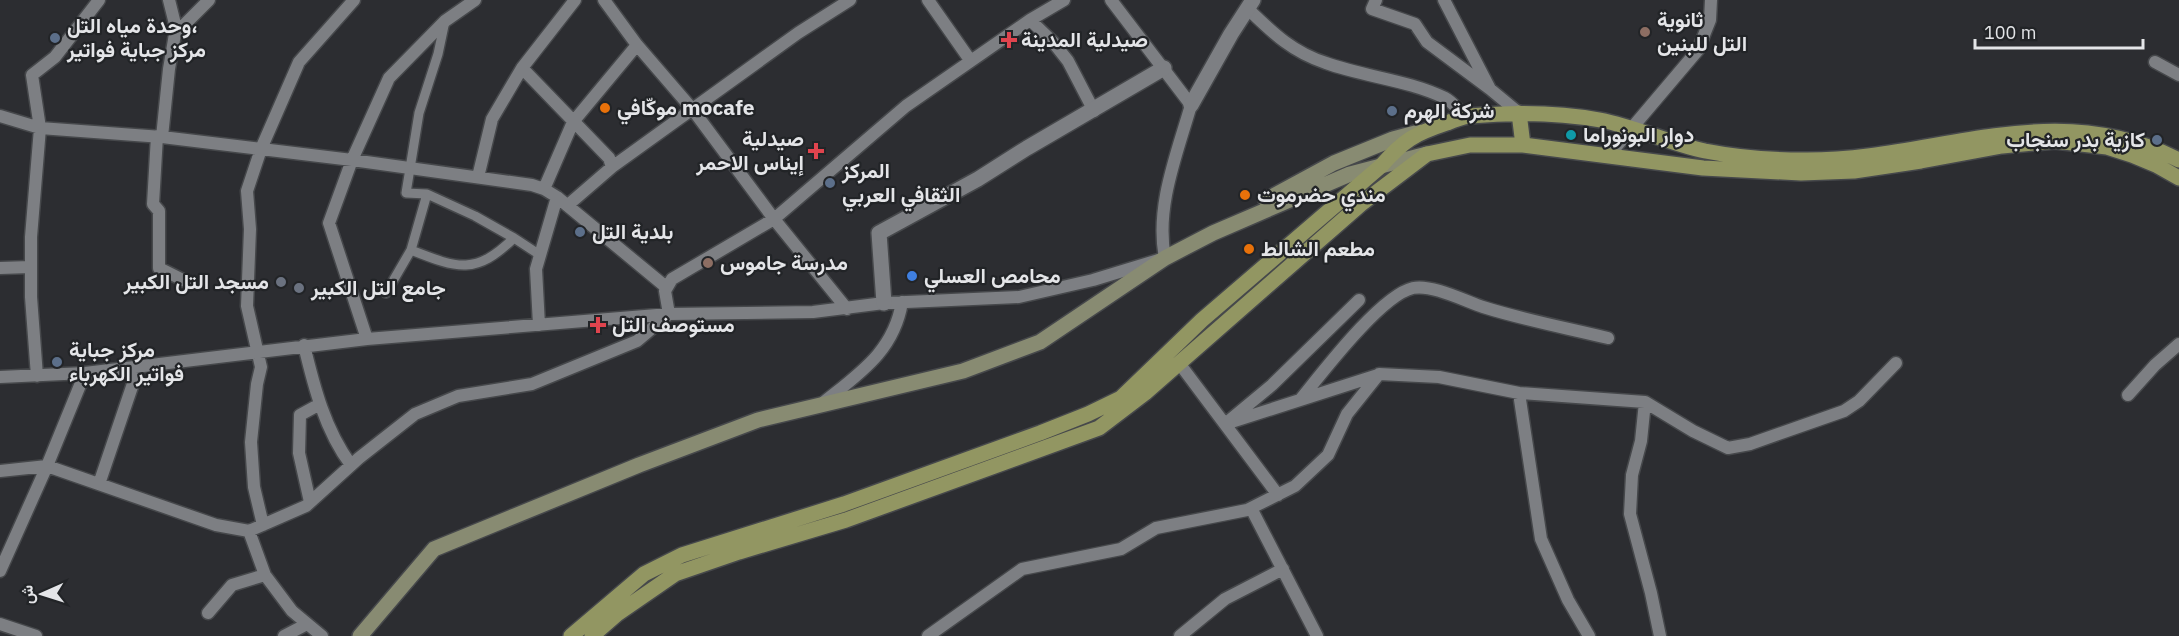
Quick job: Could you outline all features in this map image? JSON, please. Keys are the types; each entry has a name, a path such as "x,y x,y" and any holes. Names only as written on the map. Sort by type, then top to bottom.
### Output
{"main road":[{"path":"1519,113 1523,145"},
{"path":"1213,233 1237,217 1334,163 1393,140 1466,117 1519,113 1562,114 1603,121 1706,151 1803,160 1855,158 2002,133 2036,130 2102,135 2134,142 2179,160"},
{"path":"571,636 644,574 682,555 855,500 1040,433 1121,398 1202,320 1419,132"},
{"path":"360,636 434,549 639,465 758,420 824,402 963,371 1040,342 1165,258 1213,233 1350,174 1427,154 1470,145 1523,145 1703,168 1801,173 1854,171 2011,144 2055,141 2081,143 2124,152 2156,165 2179,178"},
{"path":"592,636 617,614 675,574 846,520 1099,428 1145,393 1361,204 1427,154"}],"street":[{"path":"37,376 30,267 32,204 40,128 32,75 55,57 99,0"},
{"path":"169,0 176,27 160,136 153,204 159,211 159,268 185,281"},
{"path":"175,34 209,0"},
{"path":"263,525 254,487 251,442 261,367 248,306 250,229 247,191 261,149 299,62 354,0"},
{"path":"367,339 329,223 352,160 389,78 445,21 475,0"},
{"path":"478,177 492,119 522,68 575,0"},
{"path":"603,0 637,45 693,110 774,219 847,309"},
{"path":"568,205 612,167 798,33 849,0"},
{"path":"928,0 970,60"},
{"path":"669,314 666,287 672,279 774,219 906,106 970,60 1064,0"},
{"path":"1111,0 1191,105"},
{"path":"1376,0 1372,9 1415,24 1427,42 1519,113"},
{"path":"1444,0 1490,89"},
{"path":"1609,155 1698,50 1710,20 1711,0"},
{"path":"0,377 85,373 304,345 669,314 795,313 847,309 884,303 1019,297 1093,280 1165,258 1163,207 1191,105 1250,4 1280,40 1298,52 1326,63 1405,84 1447,99 1466,117"},
{"path":"1030,20 1068,60 1094,111"},
{"path":"445,21 438,54 418,113 406,193 427,194 475,216 540,255"},
{"path":"544,189 573,122 637,45"},
{"path":"2155,62 2178,77"},
{"path":"522,68 609,158 612,167"},
{"path":"884,303 879,233 969,184 1164,68"},
{"path":"2,120 40,128 160,136 519,182 544,189 557,197 666,287"},
{"path":"386,293 411,250 427,194"},
{"path":"539,325 536,269 557,197"},
{"path":"411,250 448,265 467,266 497,255 514,238"},
{"path":"0,268 30,267"},
{"path":"1300,400 1356,332 1395,296 1414,288 1448,293 1483,307 1608,338"},
{"path":"1225,424 1272,385 1359,300"},
{"path":"824,402 870,366 899,318 902,302"},
{"path":"0,471 47,465 216,525 249,531 306,506 351,465 414,414 458,396 532,384 637,341 669,314"},
{"path":"2128,395 2179,344"},
{"path":"304,345 320,404 338,447 351,465"},
{"path":"1179,363 1278,495"},
{"path":"1225,424 1379,374 1439,377 1519,393 1645,402 1728,448 1750,444 1844,411 1859,401 1896,363"},
{"path":"99,484 139,366"},
{"path":"0,571 85,373"},
{"path":"928,636 1022,569 1121,549 1156,528 1251,508 1295,486 1328,455 1347,414 1379,374"},
{"path":"1519,393 1541,539 1568,600 1589,636"},
{"path":"1645,402 1641,441 1632,475 1630,514 1652,593 1660,636"},
{"path":"310,502 299,453 300,415 320,404"},
{"path":"1251,508 1317,636"},
{"path":"249,531 265,575 292,610 322,636"},
{"path":"1180,636 1225,599 1283,569"},
{"path":"208,613 232,585 265,575"},
{"path":"0,624 36,636"},
{"path":"284,636 307,624"}],"place":[{"name":"ثانوية التل للبنين","path":"1645,32"},
{"name":"وحدة مياه التل، مركز جباية فواتير","path":"55,38"},
{"name":"صيدلية المدينة","path":"1009,40"},
{"name":"موكّافي mocafe","path":"605,108"},
{"name":"شركة الهرم","path":"1392,111"},
{"name":"دوار البونوراما","path":"1571,135"},
{"name":"كازية بدر سنجاب","path":"2157,140"},
{"name":"صيدلية إيناس الاحمر","path":"816,151"},
{"name":"المركز الثقافي العربي","path":"830,183"},
{"name":"مندي حضرموت","path":"1245,195"},
{"name":"بلدية التل","path":"580,232"},
{"name":"مطعم الشالط","path":"1249,249"},
{"name":"مدرسة جاموس","path":"708,263"},
{"name":"محامص العسلي","path":"912,276"},
{"name":"مسجد التل الكبير","path":"281,282"},
{"name":"جامع التل الكبير","path":"299,288"},
{"name":"مستوصف التل","path":"598,325"},
{"name":"مركز جباية فواتير الكهرباء","path":"57,362"}]}
